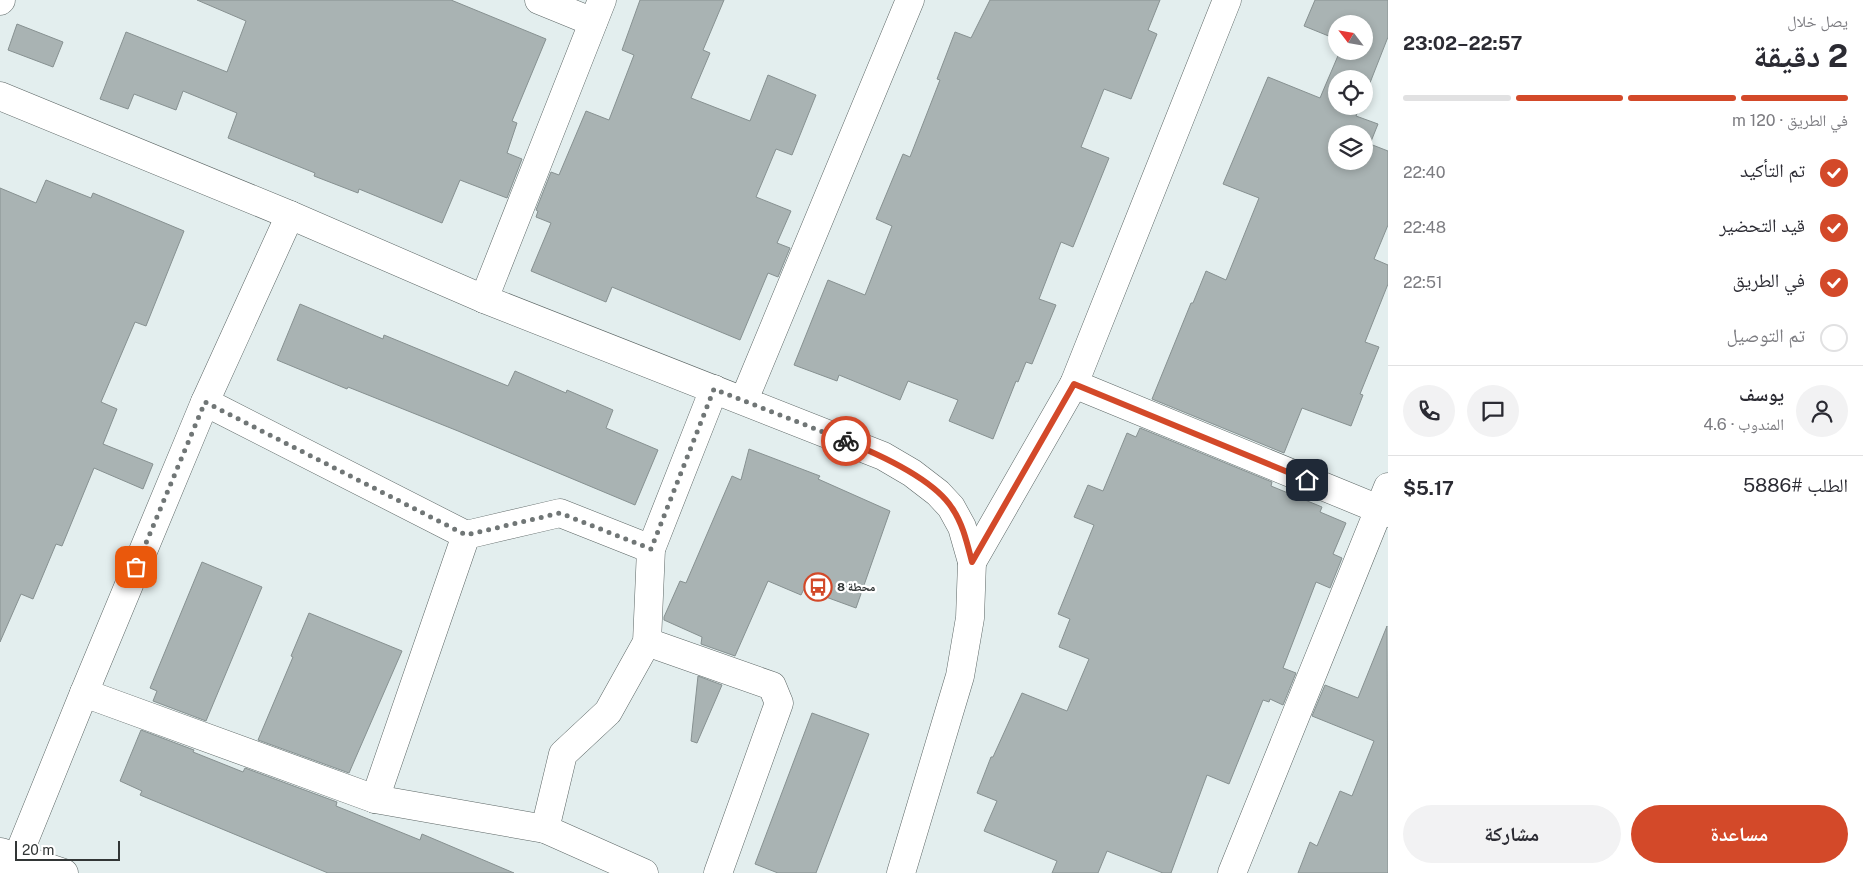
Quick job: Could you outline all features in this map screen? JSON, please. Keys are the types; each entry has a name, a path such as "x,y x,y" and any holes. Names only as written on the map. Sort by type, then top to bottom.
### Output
{"street":[{"path":"484,299 597,11 539,0"},
{"path":"744,400 910,0"},
{"path":"972,562 1074,384 1227,0"},
{"path":"0,96 290,215 484,299 883,456 912,473 938,493 952,507 962,527 972,562 970,618 960,676 901,873"},
{"path":"64,873 9,860 84,693 205,402 290,215"},
{"path":"1074,384 1385,503 1232,873"},
{"path":"545,829 563,754 608,712 647,642 651,549 714,389"},
{"path":"205,402 466,535 560,513 651,549"},
{"path":"375,799 466,535"},
{"path":"647,642 772,686 779,703 718,873"},
{"path":"84,693 375,799 545,829 644,873"}],"building":[{"path":"197,0 451,0 546,39 512,121 517,123 507,153 522,159 507,198 460,180 442,223 359,189 358,193 314,176 315,173 228,138 237,113 183,91 176,110 134,94 128,109 100,99 126,32 227,72 246,21"},
{"path":"640,0 724,0 703,50 710,53 691,98 750,121 768,75 816,95 792,155 776,149 756,197 791,211 777,243 790,248 778,277 768,273 740,340 612,287 606,302 531,271 551,223 536,217 538,211 536,210 551,172 559,175 586,111 609,120 634,55 622,50"},
{"path":"990,0 1160,0 1148,30 1157,34 1131,99 1104,89 1081,147 1109,158 1073,247 1061,242 1039,299 1056,305 1032,364 1026,362 1018,382 1016,381 993,439 949,421 958,400 908,381 900,400 839,375 837,381 794,365 828,280 865,295 892,226 876,219 903,154 910,157 940,80 937,79 955,32 971,38"},
{"path":"1315,0 1388,0 1388,37 1373,75 1373,70 1332,70 1336,60 1373,60 1373,15 1328,15 1328,36 1304,26"},
{"path":"17,24 63,42 53,67 8,50"},
{"path":"1268,77 1320,98 1328,79 1328,115 1356,115 1378,124 1373,136 1373,125 1328,125 1328,170 1373,170 1373,145 1388,151 1388,225 1374,259 1388,265 1388,284 1365,342 1379,347 1360,394 1363,395 1351,426 1302,408 1284,453 1152,399 1206,271 1226,280 1259,198 1223,184"},
{"path":"46,180 91,198 93,193 184,231 146,326 135,322 101,402 117,409 103,444 153,464 143,489 94,468 62,546 56,544 33,599 21,594 0,642 0,188 36,203"},
{"path":"300,304 383,339 384,335 508,386 515,371 566,393 567,390 613,410 606,428 658,450 635,505 458,431 277,360"},
{"path":"1140,428 1272,482 1271,486 1322,507 1320,512 1346,523 1333,554 1342,558 1330,588 1316,582 1283,668 1296,673 1283,705 1270,699 1269,702 1263,700 1229,784 1207,775 1171,873 1163,873 1107,851 1098,873 1052,873 1057,861 984,831 997,801 977,793 991,757 993,757 1022,693 1067,711 1089,659 1059,647 1070,619 1058,614 1094,525 1074,517 1088,485 1103,491 1127,433 1136,437"},
{"path":"749,449 820,476 818,479 890,511 856,608 804,589 801,595 768,581 735,656 701,644 702,637 664,620 664,617 680,581 686,583 732,476 741,480"},
{"path":"202,562 262,587 206,721 153,701 157,691 150,688"},
{"path":"309,613 402,651 349,773 258,740 293,657 291,656"},
{"path":"1387,626 1388,873 1298,873 1310,842 1317,846 1340,791 1352,796 1374,741 1312,716 1325,685 1358,698"},
{"path":"698,676 722,685 697,743 691,741"},
{"path":"812,713 869,734 816,873 778,873 755,864"},
{"path":"141,730 194,750 193,752 243,772 245,768 337,802 336,806 420,840 422,834 514,873 328,873 140,795 142,791 120,781"}],"way so far":[{"path":"136,567 205,402 466,535 560,513 651,549 714,389 846,441"}],"place":[{"name":"محطة 8","path":"818,587"}],"route":[{"path":"846,441 883,456 912,473 938,493 952,507 962,527 972,562 1074,384 1307,480"}]}
